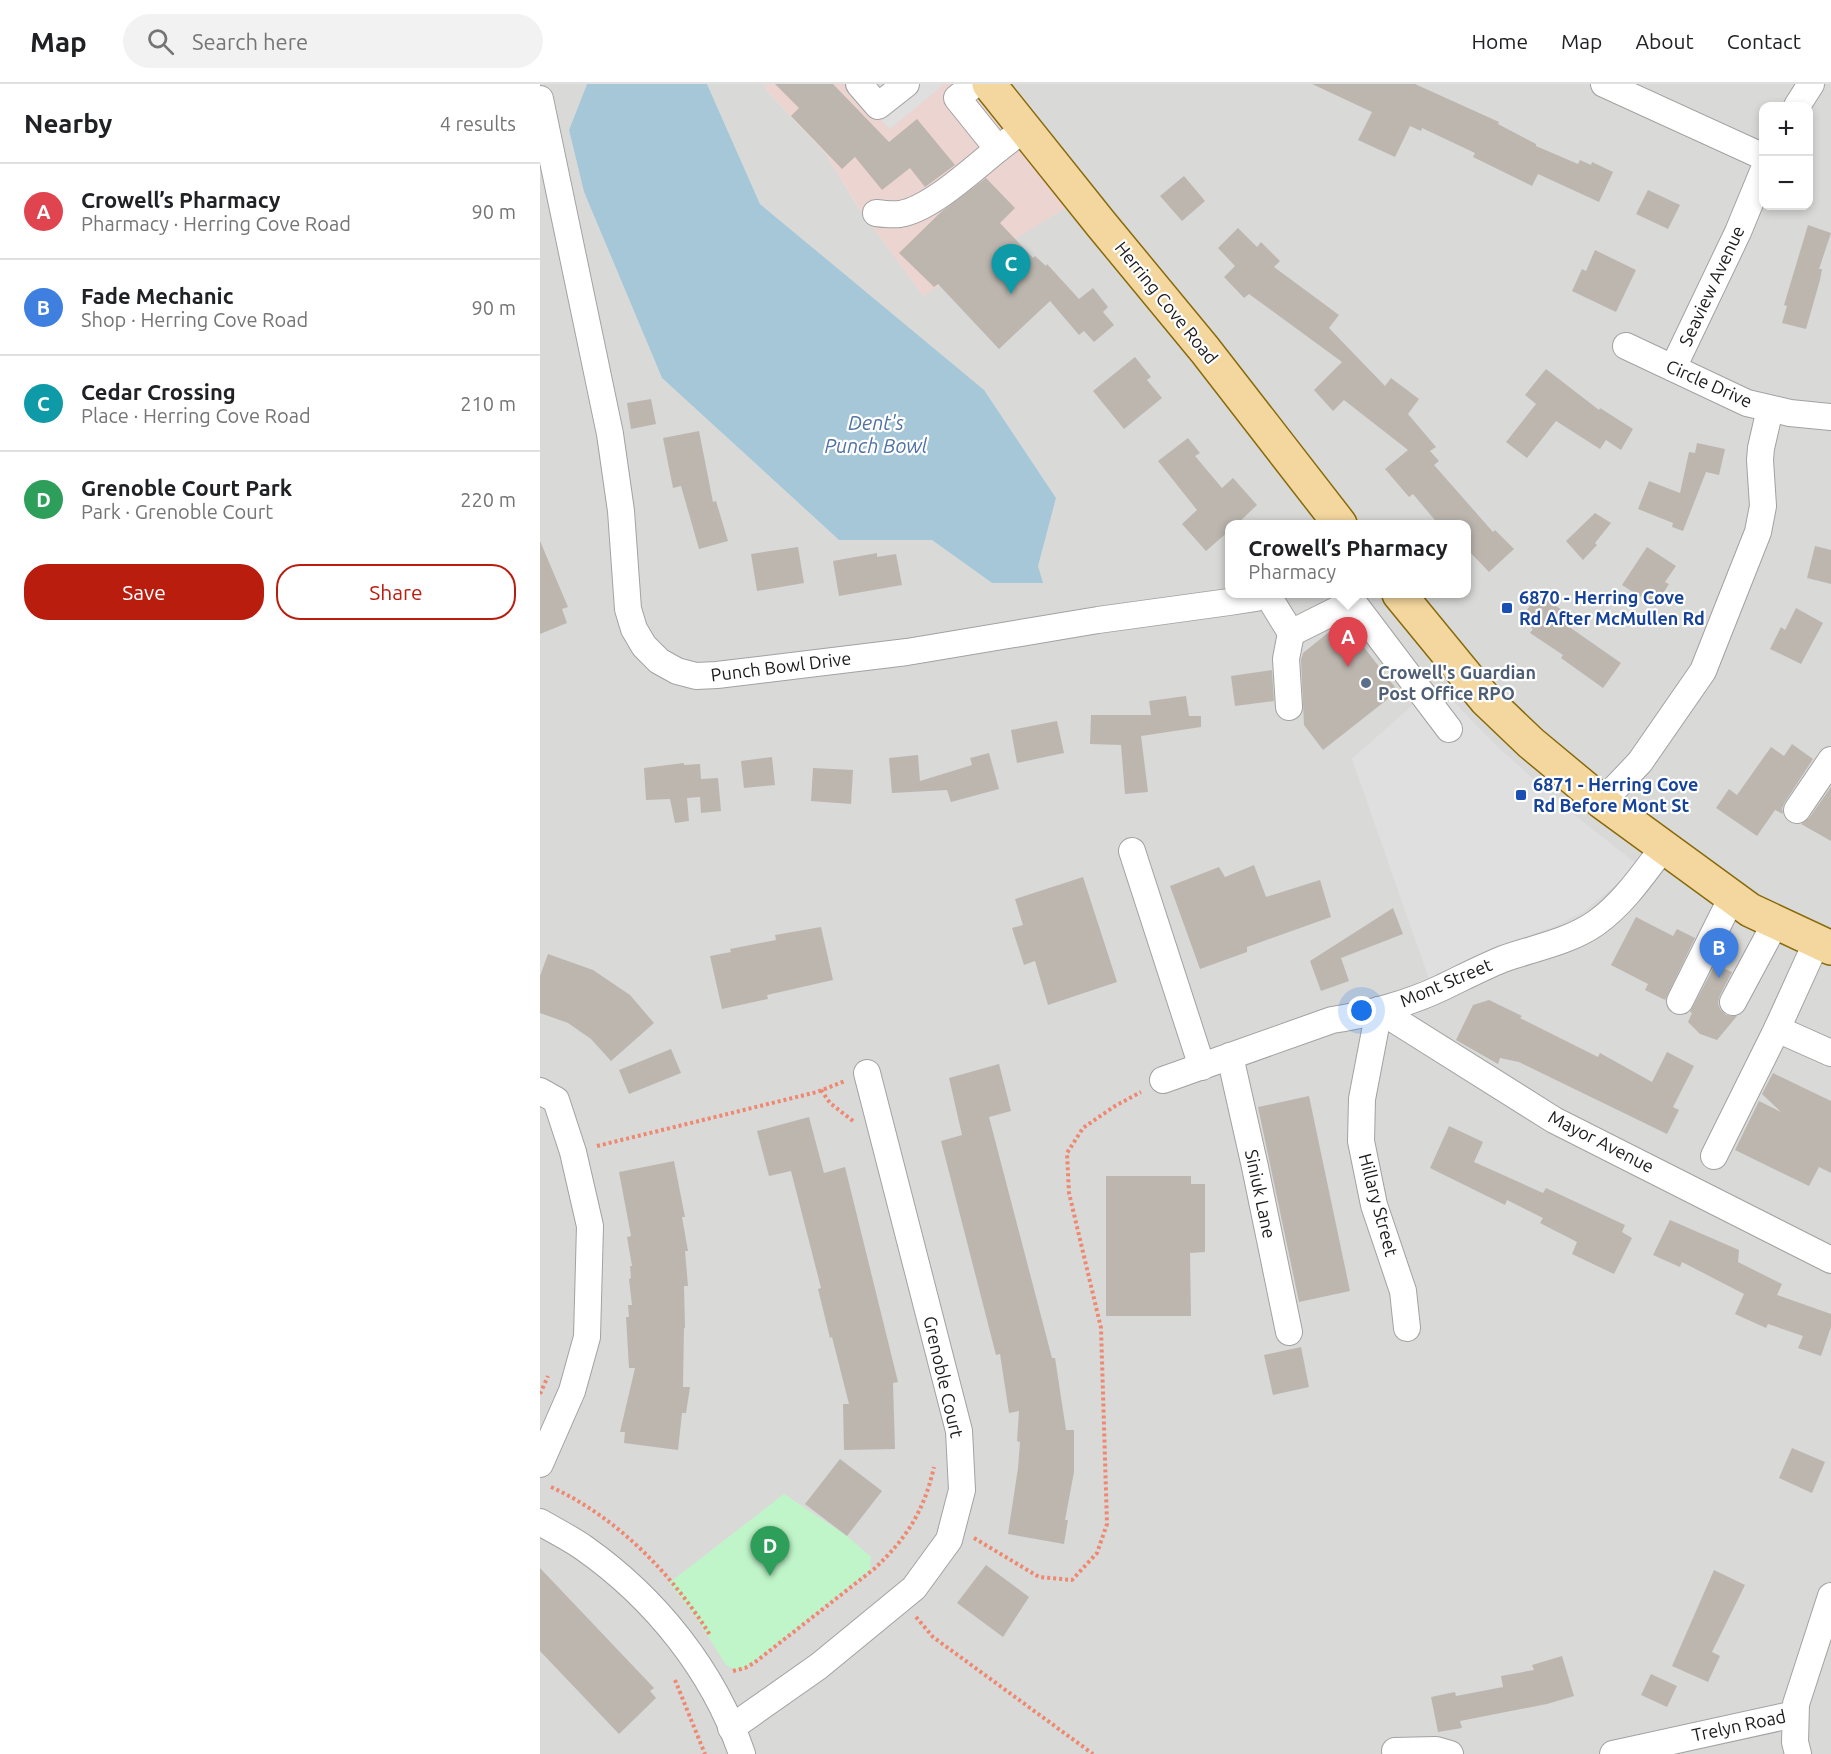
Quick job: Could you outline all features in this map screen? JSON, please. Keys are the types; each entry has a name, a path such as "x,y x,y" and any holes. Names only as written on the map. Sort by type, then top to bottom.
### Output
{"main road":[{"name":"Herring Cove Road","path":"997,94 1205,350 1336,520"},
{"path":"1402,598 1486,700 1531,743 1602,802 1750,910 1824,945"}],"street":[{"path":"860,84 878,106 906,84"},
{"path":"975,84 957,98 998,149"},
{"path":"1604,84 1762,156"},
{"path":"1800,102 1811,84"},
{"path":"979,125 997,94"},
{"name":"Punch Bowl Drive","path":"540,99 610,434 621,511 628,609 634,629 644,646 659,661 677,671 696,676 717,675 907,652 1098,620 1256,598"},
{"path":"876,213 901,214 925,204 948,189 1024,128"},
{"name":"Seaview Avenue","path":"1674,368 1738,232 1759,181"},
{"name":"Circle Drive","path":"1626,346 1727,394 1770,409 1831,417"},
{"path":"1602,802 1640,762 1703,671 1758,532 1763,506 1760,460 1770,409"},
{"path":"1269,598 1291,633 1286,659 1289,707"},
{"path":"1291,633 1353,602 1449,729"},
{"path":"1797,810 1831,760"},
{"name":"Mont Street","path":"1163,1080 1332,1020 1361,1016 1439,989 1472,972 1581,932 1616,906 1663,848"},
{"path":"1132,851 1202,1067"},
{"path":"1680,1001 1732,897"},
{"path":"1734,1002 1776,922"},
{"path":"1714,1156 1777,1029 1824,945"},
{"name":"Mayor Avenue","path":"1379,1010 1554,1120 1831,1260"},
{"name":"Hillary Street","path":"1379,1010 1362,1100 1362,1141 1374,1205 1403,1291 1407,1328"},
{"path":"1777,1029 1831,1053"},
{"name":"Siniuk Lane","path":"1230,1056 1288,1332"},
{"name":"Grenoble Court","path":"731,1728 819,1666 914,1588 949,1540 962,1490 959,1431 867,1073"},
{"path":"540,1091 556,1100 573,1152 590,1226 587,1337 572,1391 540,1464"},
{"path":"540,1522 583,1547 614,1571 658,1613 689,1652 716,1695 742,1754"},
{"path":"1798,1754 1795,1742 1799,1694 1831,1596"},
{"name":"Trelyn Road","path":"1613,1754 1796,1714"},
{"path":"1395,1751 1436,1750 1450,1754"}],"path":[{"path":"573,1152 821,1090 867,1073"},
{"path":"967,1543 971,1537 1039,1577 1072,1580 1097,1553 1107,1524 1101,1328 1069,1193 1067,1153 1083,1128 1114,1106 1163,1080"},
{"path":"821,1090 830,1103 855,1122 858,1127"},
{"path":"540,1394 550,1371"},
{"path":"733,1671 754,1663 874,1569 892,1552 922,1509 936,1458"},
{"path":"914,1615 933,1637 1093,1754"},
{"path":"672,1673 705,1754"}],"shaded area":[{"path":"540,84 587,84 569,130 584,192 662,378 839,540 932,540 992,583 1042,583 1037,567 1056,498 984,391 760,204 707,84 764,84 769,93 825,153 858,207 924,296 993,84 1831,84 1831,1754 540,1754"},
{"path":"764,84 993,84 1085,196 923,296 858,207 825,153 769,93"},
{"path":"845,84 941,84 942,86 890,129"},
{"path":"1436,684 1502,751 1572,813 1639,866 1583,912 1429,979 1352,759"}],"green space":[{"path":"784,1494 847,1536 871,1557 870,1570 747,1667 734,1669 726,1665 696,1617 669,1583"}],"water":[{"name":"Dent's Punch Bowl","path":"587,84 707,84 760,204 984,390 1056,498 1038,566 1043,583 992,583 932,540 839,540 662,378 584,192 569,130"}],"building":[{"path":"775,84 833,84 889,142 917,119 955,165 925,187 910,168 882,190 855,157 842,169 791,116 799,108"},
{"path":"1312,84 1415,84 1499,122 1498,124 1536,146 1578,164 1580,160 1591,165 1592,162 1613,172 1599,202 1538,174 1532,186 1473,157 1475,153 1422,128 1421,131 1410,126 1395,157 1358,140 1372,112"},
{"path":"1184,176 1205,201 1182,221 1160,196"},
{"path":"986,178 1015,208 1000,223 1033,258 1035,256 1046,266 1047,264 1079,299 1093,288 1108,307 1103,312 1114,325 1094,342 1084,331 1079,335 1050,301 999,349 938,284 934,287 899,253 941,212"},
{"path":"1648,190 1680,205 1668,229 1636,214"},
{"path":"1808,225 1831,233 1819,269 1822,269 1820,280 1806,329 1782,323 1787,306 1784,305"},
{"path":"1238,228 1257,247 1261,242 1280,261 1274,267 1339,315 1329,328 1385,386 1391,378 1419,399 1408,414 1436,447 1430,451 1439,461 1434,465 1493,532 1495,530 1514,549 1489,572 1471,553 1471,520 1435,520 1413,494 1409,497 1385,469 1408,450 1344,400 1333,411 1314,390 1342,362 1249,294 1244,298 1224,277 1235,266 1218,248"},
{"path":"1595,250 1636,270 1616,312 1572,291 1582,269 1586,271"},
{"path":"1135,357 1151,377 1147,380 1162,398 1124,429 1093,391"},
{"path":"1546,369 1599,410 1600,408 1633,429 1621,450 1606,440 1600,449 1556,421 1527,458 1506,442 1536,404 1525,395"},
{"path":"651,399 656,424 631,429 627,403"},
{"path":"699,431 713,502 716,501 728,541 699,549 681,486 673,488 663,438"},
{"path":"1188,438 1200,453 1195,456 1222,488 1233,478 1257,505 1241,520 1225,520 1225,534 1206,551 1182,524 1197,510 1158,461"},
{"path":"1697,443 1725,449 1719,475 1706,472 1683,531 1672,527 1673,523 1638,509 1649,481 1680,493 1689,452 1695,453"},
{"path":"1595,513 1611,523 1595,543 1597,545 1583,560 1566,541"},
{"path":"540,541 568,607 562,609 567,623 540,634"},
{"path":"1815,546 1831,550 1831,584 1807,578"},
{"path":"798,547 804,583 757,591 751,554"},
{"path":"1647,547 1676,566 1665,582 1669,584 1655,606 1622,585"},
{"path":"877,553 877,557 896,554 902,585 839,596 833,561"},
{"path":"1538,594 1571,616 1565,624 1621,663 1603,688 1561,658 1563,655 1530,633 1533,629 1520,620"},
{"path":"1796,608 1823,623 1801,664 1770,649 1781,627 1785,630"},
{"path":"1345,623 1398,691 1323,750 1304,725 1301,660 1303,653 1334,628"},
{"path":"1272,670 1274,701 1235,706 1231,676"},
{"path":"1186,696 1189,716 1201,716 1201,727 1141,736 1148,792 1125,794 1121,745 1090,744 1091,715 1151,715 1149,701"},
{"path":"1057,721 1064,753 1017,763 1011,730"},
{"path":"1792,744 1813,759 1785,802 1782,808 1783,814 1775,810 1757,836 1716,808 1729,789 1737,795 1771,747 1784,756"},
{"path":"989,753 999,789 951,802 947,790 892,793 889,758 918,755 920,781 972,765 970,758"},
{"path":"772,757 775,785 744,788 741,761"},
{"path":"684,763 684,765 700,764 701,779 718,778 721,811 701,813 700,797 687,798 689,821 675,823 670,799 646,800 644,768"},
{"path":"813,768 853,770 851,804 811,801"},
{"path":"1831,787 1831,841 1801,824 1809,818"},
{"path":"1254,865 1266,897 1320,880 1331,917 1247,947 1247,952 1200,969 1170,886 1219,867 1225,877"},
{"path":"1083,877 1117,982 1048,1005 1035,961 1024,965 1012,928 1023,925 1015,899"},
{"path":"1393,908 1403,934 1341,958 1349,981 1321,991 1310,961"},
{"path":"1636,917 1673,936 1677,929 1695,938 1665,1000 1645,990 1648,984 1611,965"},
{"path":"821,927 833,980 767,995 768,999 722,1009 710,956 731,952 730,949 776,940 775,935"},
{"path":"548,954 593,970 630,995 654,1023 611,1061 591,1039 568,1023 540,1013 540,976"},
{"path":"1715,965 1732,972 1720,995 1718,1003 1720,1009 1726,1015 1737,1016 1717,1040 1700,1034 1688,1022 1692,1013 1690,1012"},
{"path":"1489,1000 1598,1057 1600,1053 1652,1082 1667,1052 1694,1066 1673,1107 1679,1110 1667,1134 1519,1062 1500,1058 1498,1064 1456,1040 1473,1005"},
{"path":"671,1049 681,1073 629,1094 619,1070"},
{"path":"999,1064 1011,1111 989,1117 1052,1358 1055,1358 1066,1430 1074,1430 1074,1472 1065,1520 1068,1520 1064,1544 1008,1534 1018,1468 1019,1411 1009,1413 1000,1354 996,1355 941,1141 962,1135 949,1078"},
{"path":"1773,1073 1831,1101 1831,1173 1819,1167 1809,1186 1735,1150 1759,1101 1781,1112 1762,1094"},
{"path":"1309,1096 1350,1291 1299,1302 1258,1107"},
{"path":"809,1117 824,1173 845,1167 898,1382 893,1383 895,1449 844,1450 843,1404 849,1404 832,1337 830,1338 818,1289 821,1288 791,1171 769,1176 757,1131"},
{"path":"1449,1126 1483,1142 1474,1162 1543,1193 1546,1188 1625,1225 1622,1232 1632,1238 1614,1274 1572,1254 1577,1242 1540,1223 1543,1218 1507,1200 1505,1205 1430,1168"},
{"path":"674,1161 685,1217 682,1217 688,1251 685,1251 688,1286 684,1286 683,1387 690,1387 686,1413 682,1413 678,1450 624,1443 625,1432 620,1432 635,1368 629,1368 626,1317 629,1317 628,1305 632,1305 629,1279 631,1278 630,1266 632,1266 627,1237 631,1236 619,1172"},
{"path":"1106,1176 1191,1176 1191,1184 1205,1184 1205,1252 1190,1253 1191,1316 1106,1316"},
{"path":"1670,1220 1739,1250 1738,1262 1782,1284 1777,1295 1831,1314 1831,1327 1821,1356 1798,1348 1803,1336 1768,1324 1766,1328 1735,1314 1744,1294 1682,1262 1680,1267 1653,1255"},
{"path":"1301,1347 1309,1387 1273,1395 1264,1355"},
{"path":"1792,1448 1825,1462 1812,1493 1779,1478"},
{"path":"840,1459 882,1491 847,1536 805,1504"},
{"path":"986,1565 1029,1597 1003,1637 957,1603"},
{"path":"540,1568 654,1688 650,1691 656,1698 619,1734 540,1651"},
{"path":"1714,1570 1745,1585 1712,1652 1720,1656 1708,1682 1672,1666"},
{"path":"1562,1656 1574,1696 1547,1704 1460,1721 1462,1728 1438,1732 1431,1697 1455,1692 1456,1696 1503,1687 1501,1676 1534,1670 1532,1665"},
{"path":"1651,1674 1677,1686 1667,1707 1641,1695"}],"place":[{"name":"Cedar Crossing","path":"1011,294"},
{"name":"6870 - Herring Cove Rd After McMullen Rd","path":"1507,608"},
{"name":"Crowell’s Pharmacy","path":"1348,667"},
{"name":"Crowell's Guardian Post Office RPO","path":"1366,683"},
{"name":"6871 - Herring Cove Rd Before Mont St","path":"1521,795"},
{"name":"Fade Mechanic","path":"1719,978"},
{"name":"Grenoble Court Park","path":"770,1576"}]}
